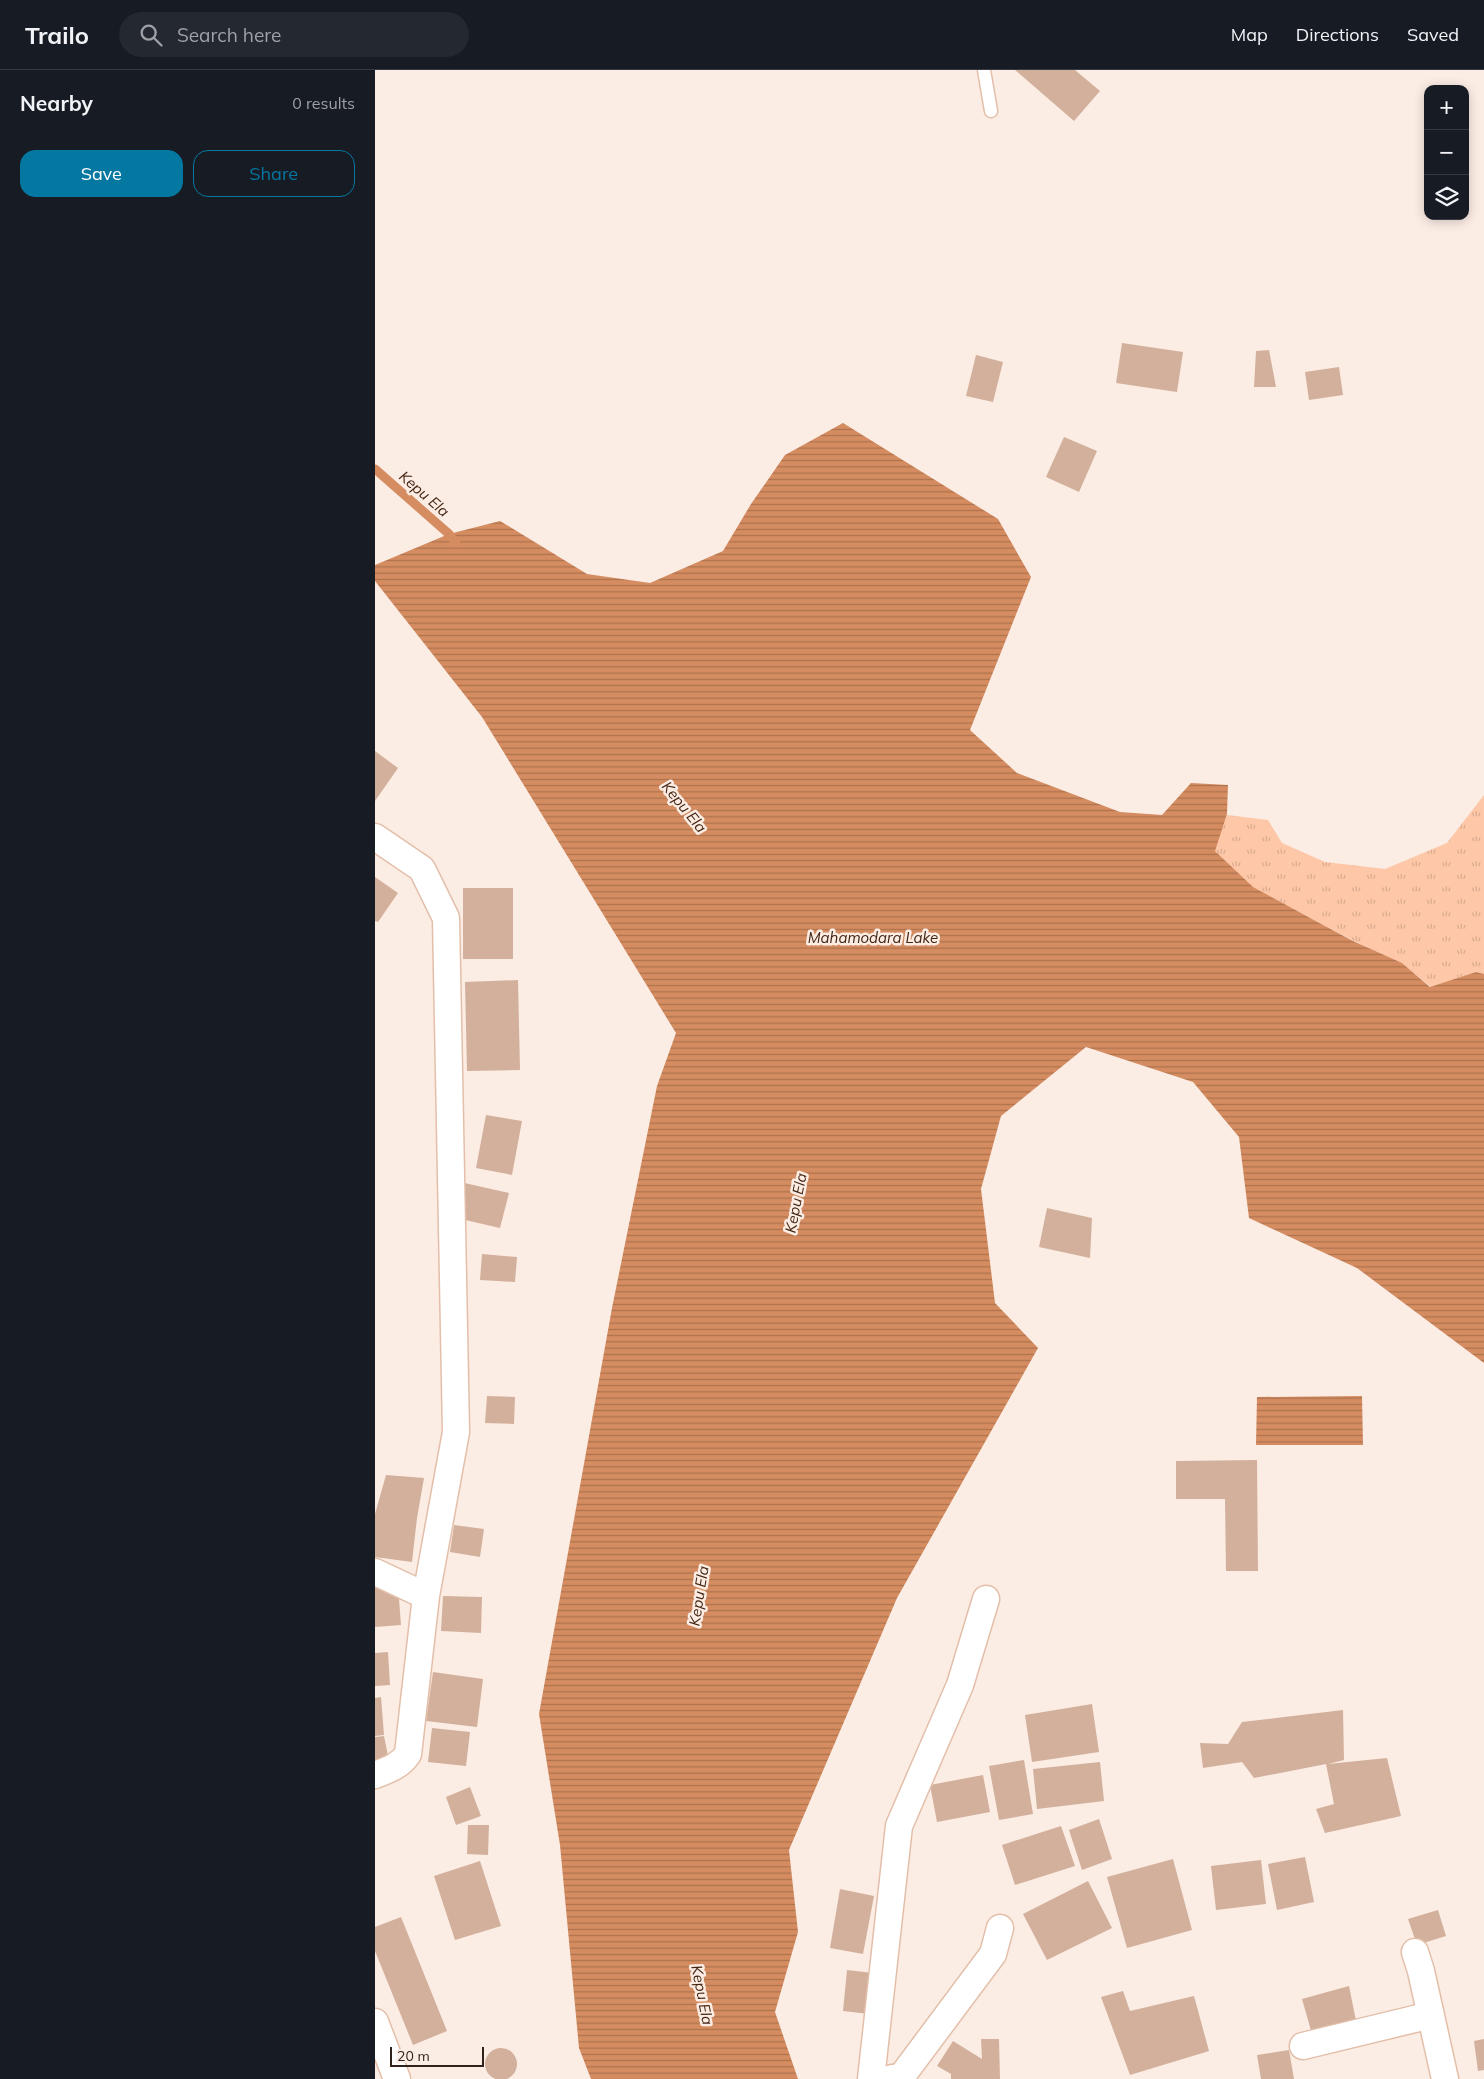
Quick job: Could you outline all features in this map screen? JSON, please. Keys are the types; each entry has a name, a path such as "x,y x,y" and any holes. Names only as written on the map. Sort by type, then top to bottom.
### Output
{"street":[{"path":"375,837 422,869 445,918 456,1432 426,1596 408,1754 395,1768 375,1775"},
{"path":"375,1572 426,1596"},
{"path":"871,2079 899,1826 960,1685 986,1599"},
{"path":"889,2079 902,2076 993,1954 1000,1928"},
{"path":"1415,1952 1445,2079"},
{"path":"1303,2046 1431,2015"},
{"path":"375,2022 397,2079"}],"lane":[{"path":"984,70 991,111"}],"green space":[{"path":"1484,795 1484,974 1476,972 1431,987 1403,964 1354,941 1252,887 1214,850 1227,815 1268,820 1282,843 1325,862 1385,869 1447,843"}],"water":[{"name":"Mahamodara Lake","path":"843,423 998,519 1031,577 970,730 1017,773 1120,812 1162,815 1191,783 1228,785 1227,814 1215,851 1253,887 1353,941 1402,963 1430,987 1476,972 1484,974 1484,1363 1357,1268 1249,1218 1239,1137 1193,1082 1086,1047 1001,1116 981,1189 995,1303 1038,1348 897,1598 789,1850 798,1932 775,2012 798,2079 591,2079 579,2048 560,1845 539,1714 612,1308 657,1086 676,1033 482,717 375,581 375,565 449,534 500,521 587,574 650,583 723,551 751,504 785,455"},
{"path":"1362,1396 1363,1445 1256,1445 1257,1397"}],"building":[{"path":"1015,70 1075,70 1100,91 1074,121"},
{"path":"1122,343 1183,352 1177,392 1116,383"},
{"path":"1269,350 1276,387 1254,387 1256,351"},
{"path":"976,355 1003,362 993,402 966,396"},
{"path":"1339,367 1343,395 1309,400 1305,372"},
{"path":"1064,437 1097,451 1079,492 1046,477"},
{"path":"375,751 398,768 375,801"},
{"path":"375,877 398,893 378,922 375,921"},
{"path":"463,888 513,888 513,959 463,959"},
{"path":"518,980 520,1070 467,1071 465,982"},
{"path":"486,1115 522,1121 512,1175 476,1168"},
{"path":"460,1182 509,1193 500,1228 452,1217"},
{"path":"1047,1208 1092,1218 1090,1258 1039,1247"},
{"path":"482,1254 517,1257 515,1282 480,1280"},
{"path":"487,1396 515,1397 514,1424 485,1423"},
{"path":"1257,1460 1258,1571 1226,1571 1225,1499 1176,1499 1176,1461"},
{"path":"386,1475 424,1478 412,1562 375,1557 375,1514"},
{"path":"454,1525 484,1529 480,1557 450,1552"},
{"path":"398,1586 401,1625 375,1627 375,1587"},
{"path":"443,1596 482,1597 481,1633 441,1631"},
{"path":"388,1652 390,1685 375,1686 375,1653"},
{"path":"433,1672 483,1679 477,1727 426,1721"},
{"path":"381,1697 384,1735 375,1736 375,1698"},
{"path":"1092,1704 1099,1752 1032,1762 1025,1715"},
{"path":"1343,1710 1344,1760 1328,1764 1387,1758 1401,1816 1325,1833 1316,1809 1334,1804 1326,1764 1254,1778 1242,1762 1203,1768 1200,1743 1228,1744 1242,1722"},
{"path":"432,1728 470,1732 466,1766 428,1762"},
{"path":"384,1736 390,1766 375,1768 375,1737"},
{"path":"1024,1760 1033,1814 999,1820 989,1766"},
{"path":"1100,1762 1104,1801 1037,1809 1033,1769"},
{"path":"983,1775 990,1812 937,1822 930,1785"},
{"path":"470,1787 481,1816 456,1825 446,1797"},
{"path":"1099,1819 1112,1859 1082,1870 1069,1830"},
{"path":"468,1825 489,1825 488,1855 467,1854"},
{"path":"1061,1826 1075,1866 1015,1885 1002,1845"},
{"path":"1305,1857 1314,1902 1277,1910 1268,1864"},
{"path":"1173,1859 1192,1930 1127,1948 1107,1877"},
{"path":"1261,1860 1266,1904 1216,1910 1211,1866"},
{"path":"480,1861 501,1926 455,1940 434,1876"},
{"path":"1088,1881 1112,1928 1047,1960 1023,1914"},
{"path":"840,1889 874,1896 863,1954 830,1948"},
{"path":"1438,1910 1446,1936 1417,1945 1408,1919"},
{"path":"401,1917 447,2031 413,2045 375,1951 375,1927"},
{"path":"847,1970 873,1973 869,2014 843,2011"},
{"path":"1349,1986 1356,2021 1312,2034 1302,1999"},
{"path":"1123,1991 1130,2011 1194,1996 1209,2051 1130,2075 1101,1997"},
{"path":"981,2039 999,2039 1000,2079 951,2079 951,2074 937,2066 953,2041 982,2059"},
{"path":"1484,2039 1484,2070 1478,2071 1474,2041"},
{"path":"501,2048 512,2053 517,2064 512,2075 501,2080 490,2075 485,2064 490,2053"},
{"path":"1289,2050 1294,2079 1261,2079 1257,2055"}],"waterway":[{"name":"Kepu Ela","path":"375,469 449,534 456,543"}]}
